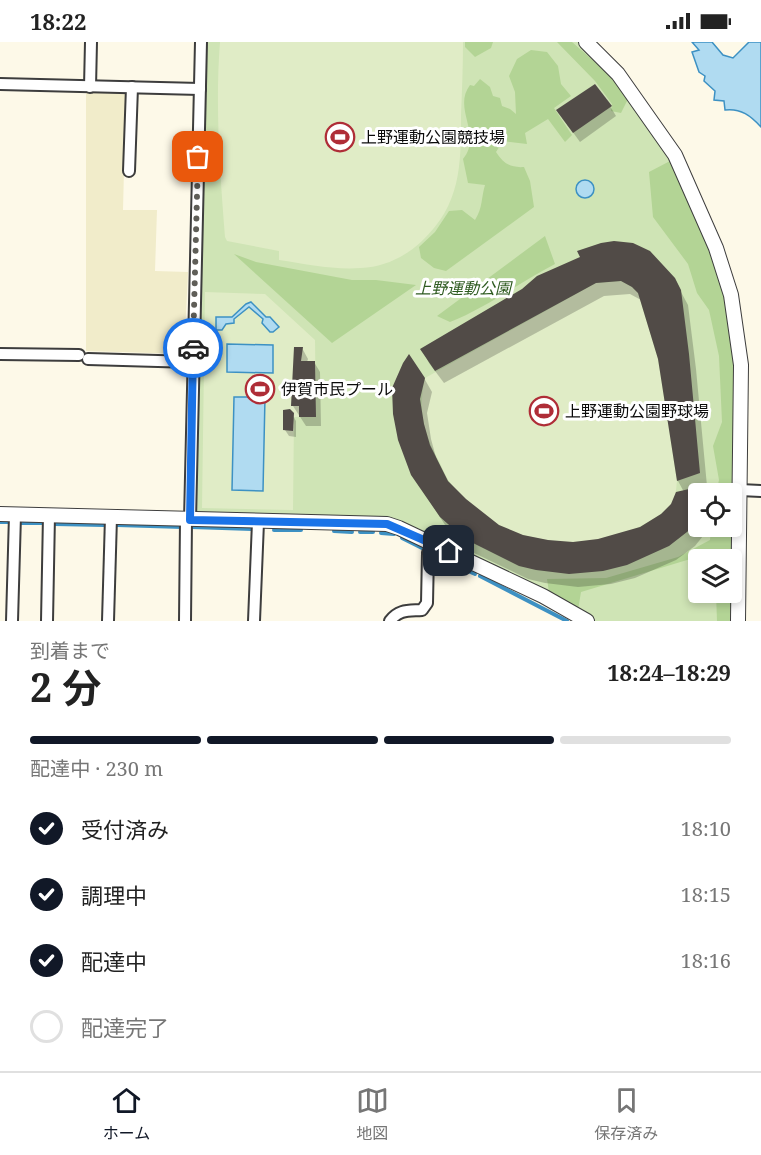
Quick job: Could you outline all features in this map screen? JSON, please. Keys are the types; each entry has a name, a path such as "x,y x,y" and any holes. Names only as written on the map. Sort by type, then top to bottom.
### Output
{"street":[{"path":"90,87 91,42"},
{"path":"185,621 201,42"},
{"path":"586,42 618,74 675,155 716,248 731,295 741,364 740,483"},
{"path":"0,84 200,89"},
{"path":"129,171 132,87"},
{"path":"0,354 193,362"},
{"path":"742,490 761,491"},
{"path":"0,514 387,524 543,596 587,621"},
{"path":"12,621 15,515"},
{"path":"47,621 49,515"},
{"path":"108,621 111,517"},
{"path":"254,621 258,522"},
{"path":"738,621 739,537"},
{"path":"390,621 395,614 401,611 422,610 427,603 428,553 433,544"}],"shaded area":[{"path":"86,90 126,91 123,210 157,210 155,271 188,272 184,354 86,351"}],"green space":[{"name":"上野運動公園","path":"204,42 578,42 618,76 674,156 730,296 733,483 688,483 688,537 734,537 735,549 688,549 688,603 736,603 736,621 590,621 399,526 195,514"},
{"name":"上野運動公園競技場","path":"220,42 463,42 459,168 445,213 435,227 409,252 378,266 361,268 330,267 279,260 279,251 227,241 221,188 219,139"},
{"path":"465,42 493,42 491,48 475,57 465,47"},
{"path":"557,42 572,42 613,78 629,97 621,113 611,111 612,104 595,81"},
{"path":"531,50 547,52 558,66 561,84 571,96 554,108 572,135 565,142 548,119 525,133 527,144 503,141 496,152 507,164 524,167 530,181 534,207 446,271 434,268 421,258 419,247 435,232 449,211 462,210 475,220 481,207 485,185 468,183 463,159 470,140 464,103 465,94 470,85 474,86 480,79 490,87 493,96 500,98 502,106 516,114 515,92 509,76 517,59"},
{"path":"670,161 701,227 720,279 734,361 736,394 734,483 718,483 713,446 722,422 719,356 709,310 697,293 688,264 653,217 649,172"},
{"path":"545,236 555,264 464,316 450,322 437,316"},
{"path":"234,254 256,262 352,280 376,280 416,285 332,343"},
{"name":"上野運動公園野球場","path":"621,281 638,293 658,359 677,481 673,501 662,513 633,530 596,540 576,542 537,539 501,526 466,499 453,487 446,476 423,421 422,400 425,378 596,283"},
{"name":"伊賀市民プール","path":"205,292 265,294 315,340 316,417 294,417 293,510 202,508"},
{"path":"710,537 733,537 732,549 693,549 710,540"},
{"path":"688,552 688,560 581,592 578,610 549,592 547,579 606,578 678,557"},
{"path":"716,603 732,603 733,621 717,621"}],"water":[{"path":"692,42 712,42 723,55 733,58 749,42 761,42 761,127 745,114 736,110 725,110 724,101 714,100 715,91 704,81 705,76 699,72 692,52 699,50"},
{"path":"585,180 591,183 594,189 591,195 585,198 579,195 576,189 579,183"},
{"path":"251,302 279,327 270,332 262,323 263,319 249,307 234,319 234,323 226,324 222,330 216,330 216,317 232,317"},
{"path":"227,344 273,345 273,373 227,372"},
{"path":"234,397 265,397 263,491 232,490"}],"building":[{"path":"595,84 612,106 573,133 556,110"},
{"path":"614,241 633,243 650,251 675,278 681,290 700,473 677,481 658,359 638,293 621,281 596,283 435,371 420,349 522,289 537,276 580,257 577,251"},
{"path":"294,347 303,347 301,361 315,361 316,417 299,417 299,406 291,406"},
{"path":"409,354 425,378 420,399 424,424 430,445 448,481 466,499 499,525 523,535 548,540 573,542 598,539 640,527 661,514 671,504 676,492 688,489 688,531 669,546 627,565 603,571 569,574 519,566 465,539 440,517 411,475 398,440 393,414 392,388"},
{"path":"290,409 294,413 293,431 283,430 283,410"}],"waterway":[{"path":"0,522 9,522"},
{"path":"17,523 42,523"},
{"path":"55,524 104,525"},
{"path":"117,525 183,527"},
{"path":"192,527 252,529"},
{"path":"274,530 301,530"},
{"path":"334,531 352,532"},
{"path":"360,532 373,532"},
{"path":"381,533 394,534"},
{"path":"402,538 426,550"},
{"path":"444,560 475,574"},
{"path":"480,576 567,621"}],"way so far":[{"path":"193,348 198,157"}],"place":[{"name":"上野運動公園競技場","path":"340,137"},
{"name":"伊賀市民プール","path":"260,389"},
{"name":"上野運動公園野球場","path":"544,411"}],"route":[{"path":"193,348 190,520 387,524 449,551"}]}
